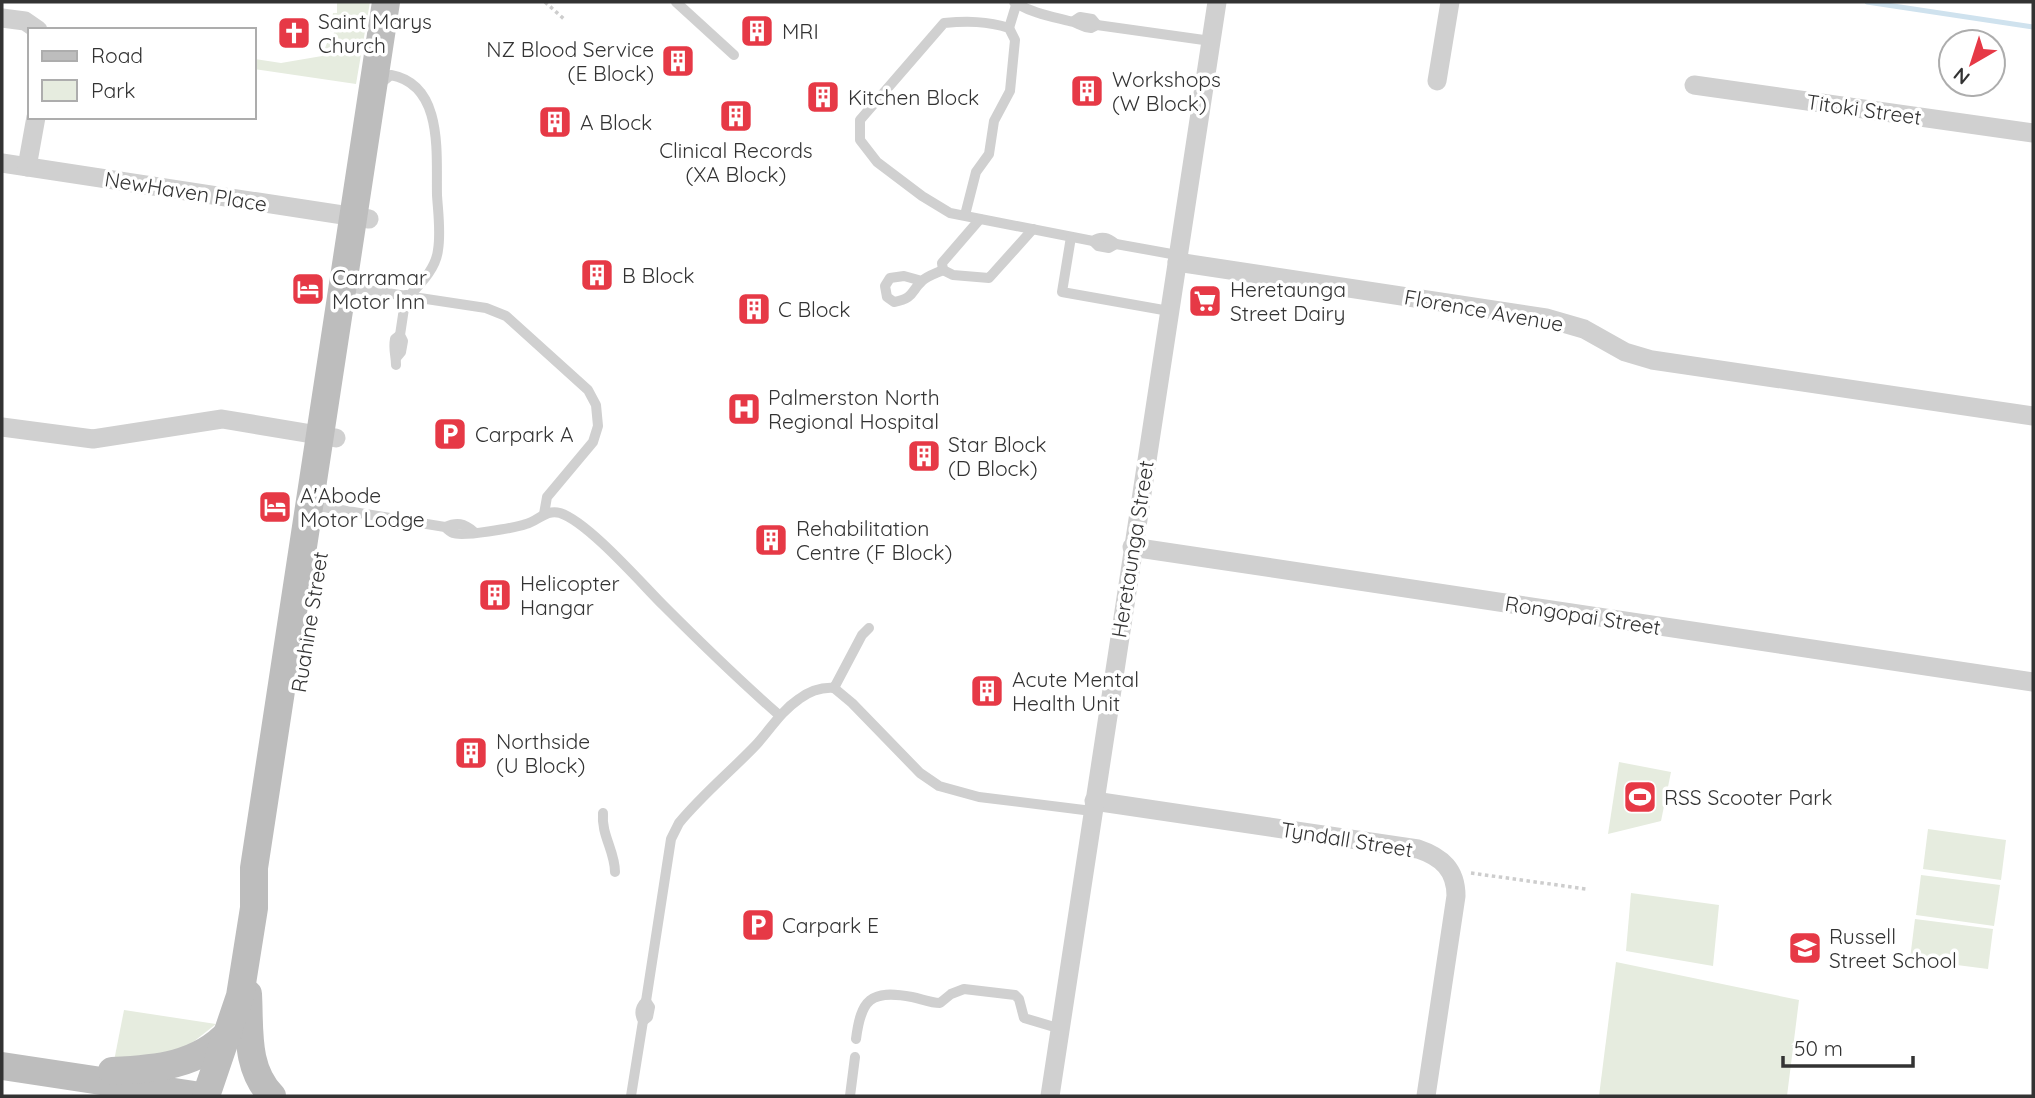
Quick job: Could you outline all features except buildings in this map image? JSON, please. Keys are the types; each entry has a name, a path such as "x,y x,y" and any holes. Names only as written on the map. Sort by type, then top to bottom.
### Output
{"main road":[{"name":"Ruahine Street","path":"204,1096 240,996 254,908 270,874 318,506 361,218 371,99 386,2"},
{"name":"Ruahine Street","path":"361,218 391,75 402,2"},
{"path":"246,956 251,1061 259,1080 272,1096"},
{"path":"69,1076 177,1064 206,1053 229,1031"},
{"path":"2,1066 204,1096"},
{"path":"69,1076 93,1083 107,1096"}],"street":[{"name":"Heretaunga Street","path":"1050,1096 1217,2"},
{"path":"1437,80 1450,2"},
{"path":"2,18 25,21 35,28"},
{"name":"Titoki Street","path":"1695,85 2033,133"},
{"path":"27,167 36,119"},
{"name":"NewHaven Place","path":"2,163 361,218"},
{"name":"Florence Avenue","path":"1177,258 1546,318 1584,329 1625,352 1651,360 2033,416"},
{"path":"2,427 93,439 222,419 328,437"},
{"name":"Rongopai Street","path":"1132,547 2033,682"},
{"name":"Tyndall Street","path":"1093,806 1418,849 1443,862 1456,882"},
{"path":"1426,1096 1456,882"}],"lane":[{"path":"676,2 734,55"},
{"path":"965,215 976,172 989,154 994,121 1010,91 1015,40 1009,28 1016,2 1046,17 1074,21 1080,17 1092,19 1097,25 1211,41"},
{"path":"1009,28 968,21 944,23 860,120 860,140 877,162 950,213 1071,237 1110,239 1116,244 1177,258"},
{"path":"371,99 383,80 391,75 406,78 425,97 435,123 439,249 428,274 408,295 400,335 395,339 393,351 396,361"},
{"path":"943,270 942,263 980,219"},
{"path":"943,270 953,275 989,278 1033,229"},
{"path":"1071,237 1062,292 1169,311"},
{"path":"922,281 943,270"},
{"path":"351,287 486,308 506,316 588,390 596,405 596,434 581,458 547,497 544,514"},
{"path":"318,506 444,527 454,523 466,525 474,532 498,531 529,524 544,514 561,513 602,544 720,663 779,715"},
{"path":"834,688 862,635 869,628"},
{"path":"632,1096 643,1021 640,1016 641,1006 646,1001 671,839 689,811 756,745 779,715 800,698 814,690 834,688 920,773 939,786 979,797 1093,806"},
{"path":"603,813 602,825 612,852 615,873"},
{"path":"856,1039 861,1010 873,999 896,995 940,1003 951,994 964,989 1015,995 1024,1018 1029,1022 1061,1030"},
{"path":"850,1096 855,1057"}],"path":[{"path":"545,2 564,19"},
{"path":"1456,882 1469,872 1586,889"}],"green space":[{"path":"337,2 370,2 356,84 256,69 256,59 281,63 322,56 327,43 332,43 334,32 330,31 333,13 337,13"},
{"name":"RSS Scooter Park","path":"1619,762 1671,772 1661,821 1608,834"},
{"path":"1928,829 2006,840 2001,880 1923,869"},
{"path":"1921,875 2000,885 1994,926 1916,915"},
{"path":"1631,893 1719,905 1713,966 1626,951"},
{"path":"1915,919 1993,929 1988,969 1910,959"},
{"path":"1616,962 1799,1000 1787,1096 1599,1096"},
{"path":"124,1010 216,1024 183,1050 114,1061"}],"waterway":[{"path":"1867,2 2033,27"}],"place":[{"name":"MRI","path":"757,31"},
{"name":"Saint Marys Church","path":"294,33"},
{"name":"NZ Blood Service (E Block)","path":"678,61"},
{"name":"Workshops (W Block)","path":"1087,91"},
{"name":"Kitchen Block","path":"823,97"},
{"name":"Clinical Records (XA Block)","path":"736,116"},
{"name":"A Block","path":"555,122"},
{"name":"B Block","path":"597,275"},
{"name":"Carramar Motor Inn","path":"308,289"},
{"name":"Heretaunga Street Dairy","path":"1205,301"},
{"name":"C Block","path":"754,309"},
{"name":"Palmerston North Regional Hospital","path":"744,409"},
{"name":"Carpark A","path":"450,434"},
{"name":"Star Block (D Block)","path":"924,456"},
{"name":"A'Abode Motor Lodge","path":"275,507"},
{"name":"Rehabilitation Centre (F Block)","path":"771,540"},
{"name":"Helicopter Hangar","path":"495,595"},
{"name":"Acute Mental Health Unit","path":"987,691"},
{"name":"Northside (U Block)","path":"471,753"},
{"name":"RSS Scooter Park","path":"1640,797"},
{"name":"Carpark E","path":"758,925"},
{"name":"Russell Street School","path":"1805,948"}]}
